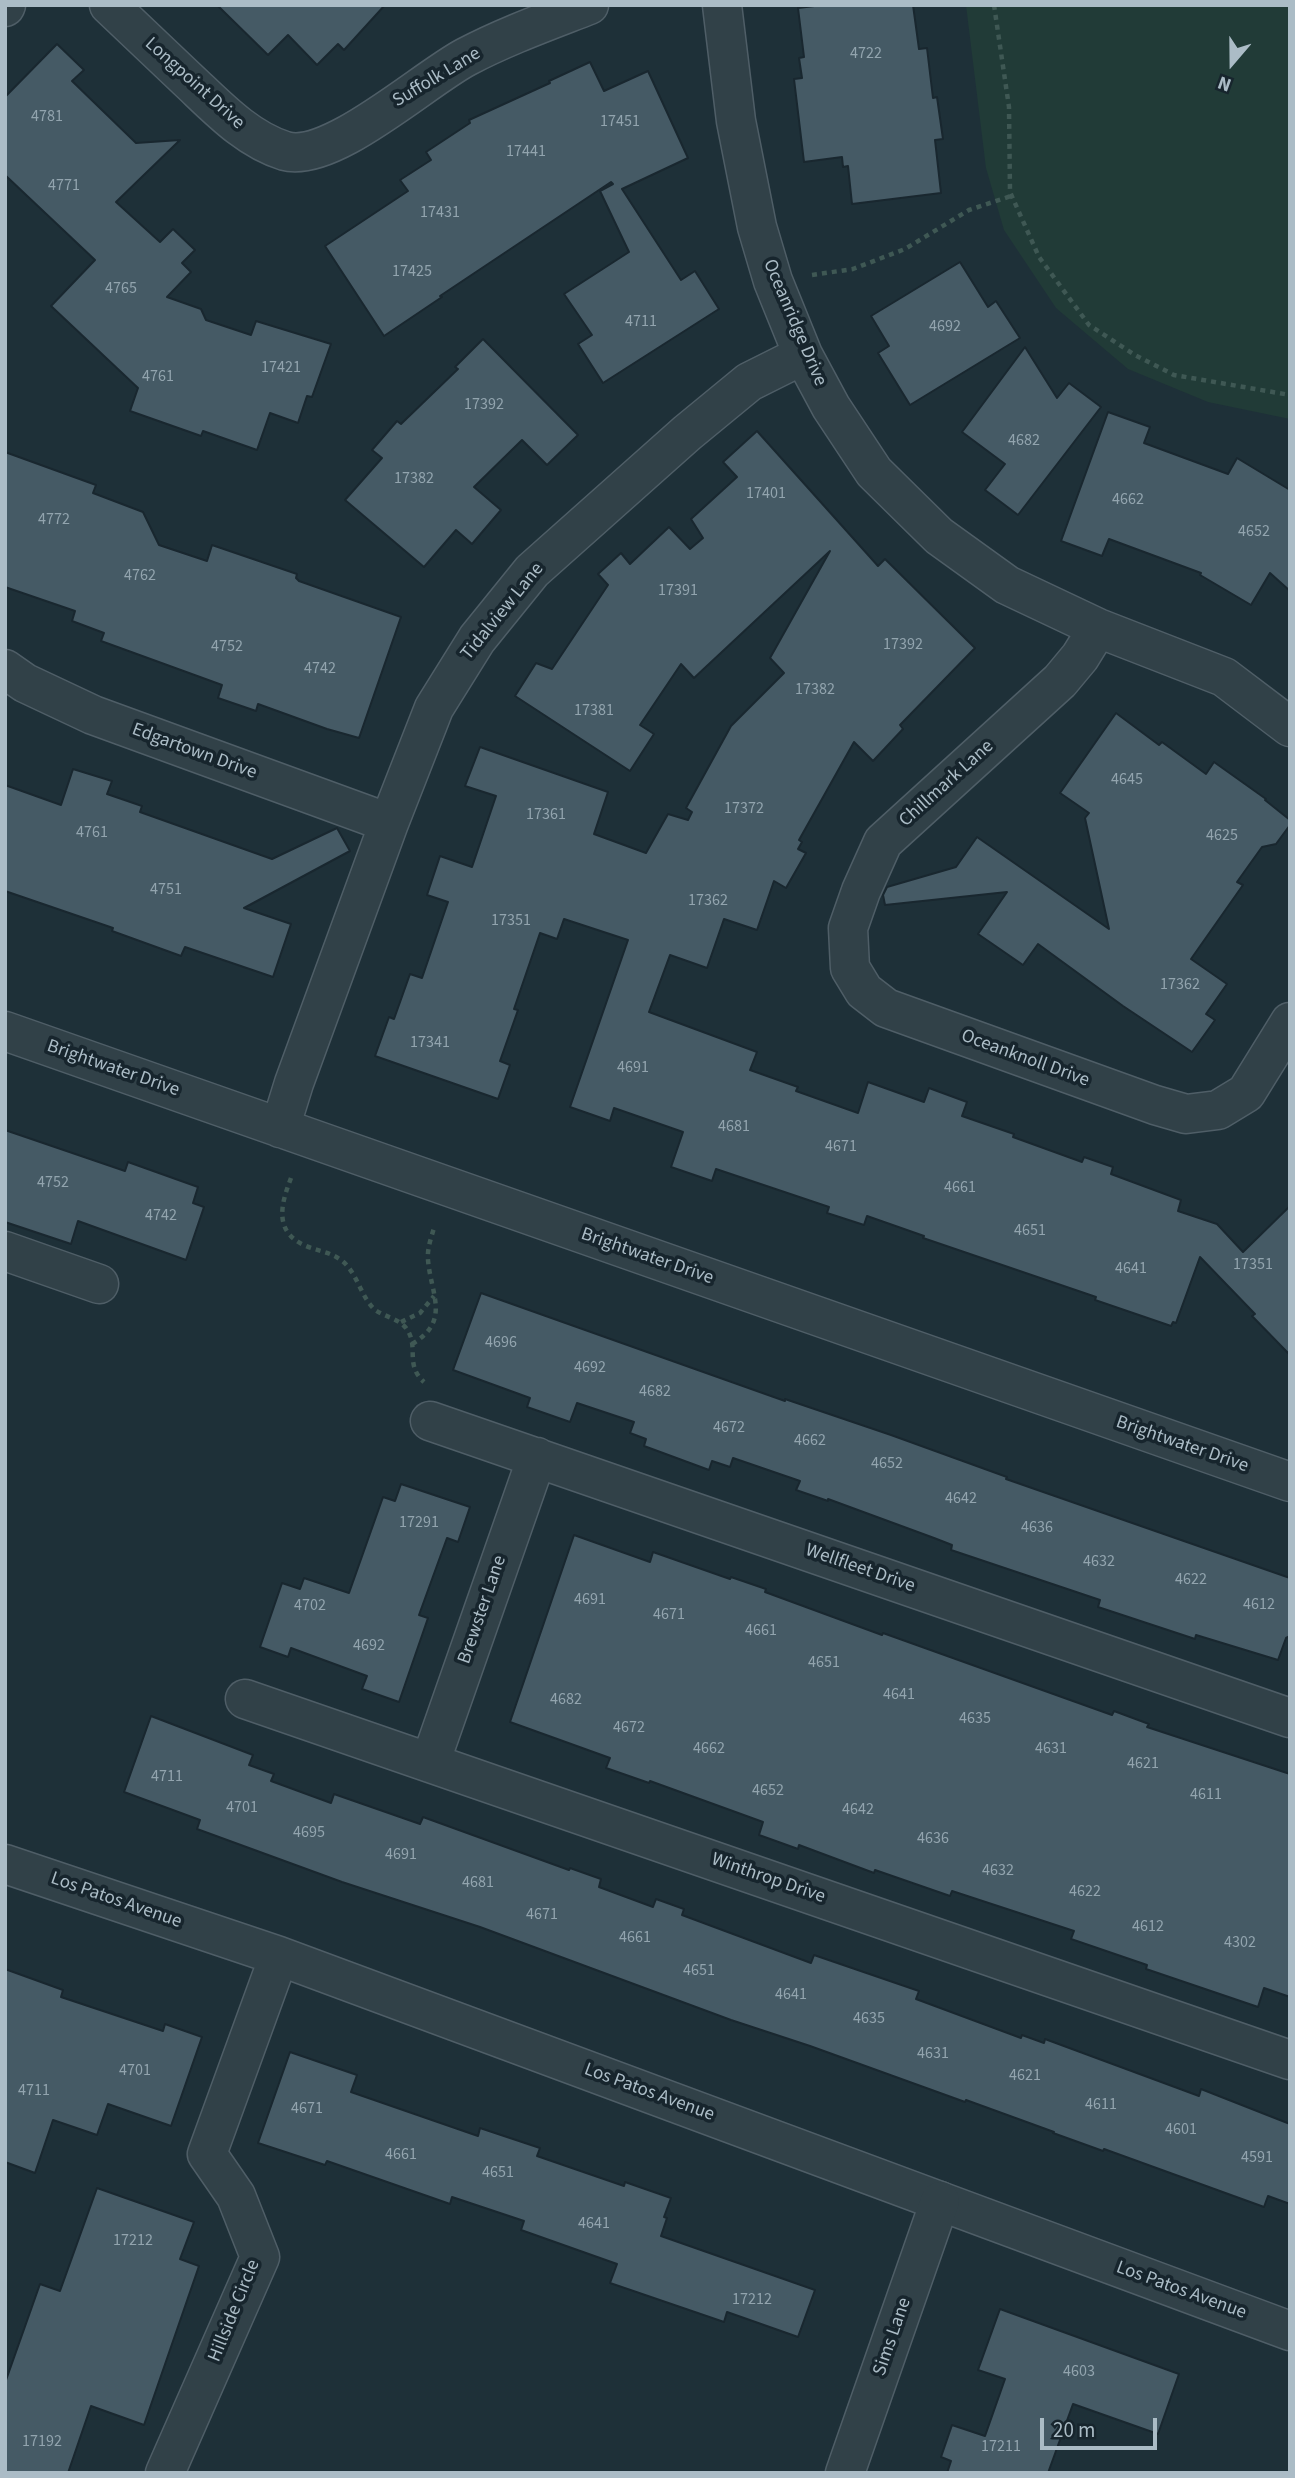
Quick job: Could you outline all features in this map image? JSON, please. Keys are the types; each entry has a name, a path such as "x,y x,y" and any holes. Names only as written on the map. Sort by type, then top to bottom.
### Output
{"street":[{"name":"Longpoint Drive","path":"109,5 225,114 252,135 287,152"},
{"name":"Suffolk Lane","path":"287,152 320,149 352,132 465,58 527,29 589,5"},
{"name":"Oceanridge Drive","path":"722,5 736,121 757,227 773,281 803,355 831,407 874,472 939,537 1007,585 1098,628 1224,677 1290,727"},
{"name":"Tidalview Lane","path":"280,1128 389,823 434,708 477,639 532,571 605,505 749,383 803,355"},
{"name":"Chillmark Lane","path":"850,968 848,928 883,842 1060,681 1080,657 1098,628"},
{"name":"Edgartown Drive","path":"5,669 25,683 93,715 389,823"},
{"name":"Oceanknoll Drive","path":"850,968 864,990 886,1008 1186,1114 1218,1110 1246,1093 1290,1022"},
{"name":"Brightwater Drive","path":"5,1031 1290,1482"},
{"path":"5,1251 99,1284"},
{"name":"Wellfleet Drive","path":"432,1404 537,1457 1290,1718"},
{"name":"Brewster Lane","path":"430,1763 537,1457"},
{"name":"Winthrop Drive","path":"245,1699 1290,2060"},
{"name":"Los Patos Avenue","path":"5,1864 279,1956 1290,2331"},
{"name":"Hillside Circle","path":"165,2473 260,2257 236,2196 207,2154 279,1956"},
{"name":"Sims Lane","path":"845,2473 940,2201"}],"path":[{"path":"994,5 1009,107 1012,196 1039,257 1089,324 1135,355 1174,375 1290,395"},
{"path":"773,281 853,269 905,249 969,210 1012,196"},
{"path":"291,1178 281,1208 284,1226 304,1245 328,1252 345,1263 372,1307 400,1323 410,1335 413,1368 423,1381 432,1404"},
{"path":"412,1344 423,1338 437,1311 428,1255 434,1228"},
{"path":"400,1323 419,1313 435,1295"}],"green space":[{"path":"966,5 1290,5 1290,419 1208,402 1128,369 1056,308 1004,230 986,168"}],"building":[{"path":"217,5 385,5 344,50 338,44 317,65 288,35 268,55"},
{"path":"823,5 913,5 919,49 927,48 933,98 937,97 943,139 935,140 941,193 852,204 848,166 843,167 842,157 804,162 794,79 802,78 799,58 804,57 798,8"},
{"path":"57,44 84,70 72,81 136,143 180,140 116,202 160,242 173,229 195,250 182,263 191,272 167,297 201,309 206,320 251,335 256,321 331,344 312,397 307,396 298,423 270,413 257,450 203,431 201,436 130,411 138,388 51,306 95,260 5,175 5,97"},
{"path":"590,62 604,91 648,71 688,158 622,189 681,280 695,271 719,309 603,383 578,344 592,335 564,294 629,252 600,191 613,184 611,182 384,336 325,246 408,191 400,180 431,160 426,152 470,123 469,120"},
{"path":"960,262 988,307 996,301 1020,338 910,405 878,353 889,346 871,316"},
{"path":"483,339 578,435 547,465 522,440 474,487 501,510 472,544 456,530 424,567 345,500 382,458 372,450 397,421 401,424 458,369 455,367"},
{"path":"1025,347 1057,398 1069,383 1101,407 1018,515 985,490 1005,464 962,432"},
{"path":"1108,412 1150,427 1144,443 1228,474 1237,458 1290,490 1290,591 1270,573 1251,605 1200,575 1201,573 1109,539 1102,556 1061,541"},
{"path":"757,431 878,566 885,559 975,648 900,725 903,729 873,761 854,742 799,840 802,842 798,849 806,853 786,888 774,881 757,930 724,919 707,968 670,955 649,1012 757,1052 750,1070 798,1087 796,1091 858,1113 868,1082 924,1102 929,1088 967,1102 962,1116 1082,1162 1084,1157 1113,1167 1111,1174 1181,1200 1178,1211 1217,1224 1243,1252 1290,1206 1290,1355 1200,1257 1176,1323 1173,1322 1171,1326 867,1216 864,1225 827,1213 829,1207 716,1169 712,1181 671,1167 683,1132 614,1108 610,1121 570,1107 628,940 564,919 557,939 540,933 514,1009 518,1010 500,1061 510,1065 498,1099 375,1056 389,1017 394,1019 410,974 422,978 448,902 427,895 440,856 472,867 496,796 465,786 480,747 608,792 594,834 646,853 668,814 688,820 692,812 686,808 731,726 784,673 770,658 830,551 694,678 681,664 640,725 654,734 630,771 515,696 536,663 552,669 608,585 598,574 621,553 630,564 669,527 690,549 703,538 691,519 737,477 723,462"},
{"path":"5,452 96,485 93,493 143,512 159,545 207,561 212,545 297,574 299,581 401,617 359,738 258,704 256,711 218,698 222,685 101,641 104,633 72,621 75,611 5,587"},
{"path":"1116,713 1159,745 1162,742 1206,774 1214,762 1266,799 1290,820 1290,825 1276,844 1262,847 1237,882 1243,885 1191,959 1227,984 1206,1014 1215,1020 1192,1052 1038,944 1023,965 978,934 1007,892 885,905 883,895 887,887 956,867 977,837 1109,929 1085,818 1089,813 1060,793"},
{"path":"73,769 112,781 107,794 142,806 140,812 272,859 337,828 350,851 244,908 291,924 273,977 185,947 181,956 112,931 113,928 5,891 5,785 61,805"},
{"path":"5,1130 125,1171 128,1162 198,1187 193,1203 204,1207 186,1260 78,1221 71,1244 5,1222"},
{"path":"481,1293 785,1401 891,1435 1007,1477 1006,1479 1290,1578 1290,1636 1286,1638 1278,1660 1196,1635 1195,1639 1098,1607 1100,1600 951,1550 952,1545 934,1538 796,1490 800,1481 733,1458 730,1467 712,1461 709,1470 644,1446 646,1439 630,1433 634,1422 577,1403 570,1422 527,1407 530,1398 453,1370"},
{"path":"401,1484 470,1507 458,1542 447,1538 419,1615 428,1618 399,1702 362,1689 367,1676 291,1648 288,1657 260,1647 282,1583 300,1589 304,1578 349,1593 383,1497 395,1501"},
{"path":"574,1535 650,1562 653,1552 730,1579 731,1577 882,1635 883,1633 1112,1715 1114,1711 1149,1724 1147,1727 1290,1774 1290,1997 1264,1988 1258,2007 1146,1969 1147,1965 1071,1939 1074,1931 952,1891 950,1896 875,1870 874,1873 799,1845 798,1849 759,1835 763,1822 606,1768 610,1758 510,1722"},
{"path":"151,1716 253,1755 249,1765 274,1774 271,1781 331,1803 334,1794 420,1824 423,1817 601,1879 599,1887 653,1907 656,1899 684,1909 682,1915 811,1963 814,1955 919,1991 916,1999 1021,2038 1022,2035 1044,2043 1045,2039 1199,2096 1201,2089 1290,2124 1290,2204 1268,2196 1264,2207 966,2100 965,2102 731,2020 480,1927 342,1882 197,1829 200,1820 124,1792"},
{"path":"5,1969 63,1990 61,1997 163,2031 165,2024 202,2037 171,2126 108,2104 97,2135 53,2120 35,2173 5,2162"},
{"path":"290,2052 357,2075 351,2092 478,2136 480,2128 540,2148 537,2156 624,2186 625,2182 671,2198 661,2236 815,2290 798,2337 727,2312 724,2322 610,2283 617,2264 521,2230 524,2221 452,2197 450,2204 327,2161 325,2165 258,2143"},
{"path":"97,2188 194,2222 180,2259 199,2266 144,2425 91,2406 68,2473 5,2473 5,2383 40,2284 60,2291"},
{"path":"1000,2309 1179,2374 1158,2434 1073,2404 1048,2473 947,2473 951,2461 941,2457 952,2425 985,2436 1005,2379 978,2370"}]}
